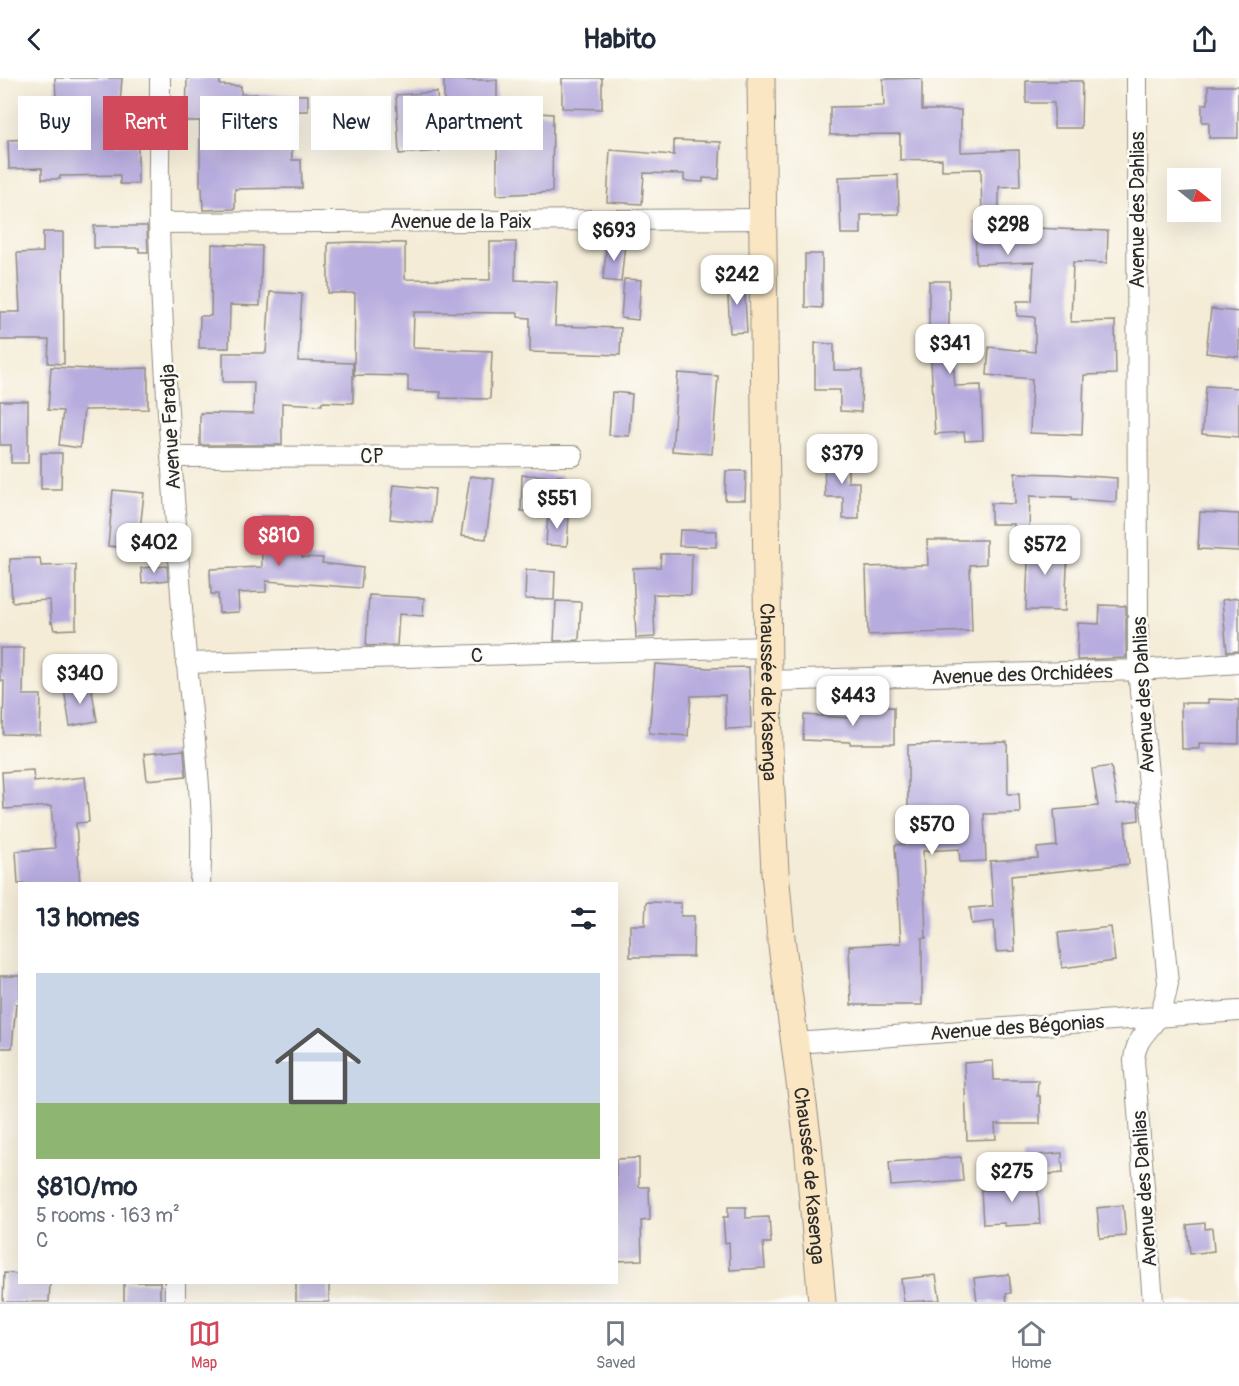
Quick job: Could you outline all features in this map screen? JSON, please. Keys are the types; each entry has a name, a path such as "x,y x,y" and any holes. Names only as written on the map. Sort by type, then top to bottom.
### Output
{"main road":[{"name":"Chaussée de Kasenga","path":"761,78 769,752 775,872 808,1143 822,1302"}],"street":[{"name":"Avenue Faradja","path":"160,78 159,223 171,457 186,663 201,797 200,882"},
{"name":"Avenue des Dahlias","path":"1137,78 1138,670 1167,983 1166,996 1158,1017 1138,1042 1134,1060 1153,1302"},
{"name":"Avenue de la Paix","path":"159,223 764,219"},
{"name":"CP","path":"171,457 573,456"},
{"name":"C","path":"186,663 769,647"},
{"name":"Avenue des Orchidées","path":"769,681 1138,670 1239,663"},
{"name":"Avenue des Bégonias","path":"795,1043 1239,1011"},
{"path":"175,1284 175,1302"}],"building":[{"path":"55,78 122,78 121,96 103,96 103,150 138,150 138,184 120,184 120,175 60,176 60,179 42,179 42,168 9,169 8,140 18,140 18,150 91,150 91,96 56,96"},
{"path":"187,78 220,78 220,85 241,86 241,94 308,95 308,111 299,111 299,96 200,96 200,121 188,121"},
{"path":"562,78 602,78 602,109 562,108"},
{"path":"922,78 922,110 961,110 961,152 1019,150 1020,186 999,187 999,221 1007,221 1008,227 1108,231 1107,263 1073,262 1071,322 1115,321 1116,374 1084,375 1082,435 1030,433 1032,379 987,375 989,347 1035,352 1035,317 1017,316 1017,301 1032,301 1034,262 976,264 975,222 982,222 981,169 942,170 942,159 900,160 900,134 830,135 830,107 884,106 883,79"},
{"path":"444,80 497,80 497,96 444,96"},
{"path":"1026,81 1082,81 1081,128 1054,128 1054,103 1026,103"},
{"path":"1208,86 1238,86 1238,138 1209,138 1209,122 1202,122 1202,104 1208,104"},
{"path":"437,92 437,96 403,96 403,150 440,151 399,154 396,95"},
{"path":"543,113 553,114 552,192 497,195 497,150 543,150"},
{"path":"674,140 721,142 719,179 703,178 703,182 684,181 684,174 644,173 642,204 607,202 610,150 674,155"},
{"path":"200,150 292,150 292,160 301,160 302,188 235,189 235,209 203,210 202,187 200,187"},
{"path":"898,175 899,214 861,215 861,234 841,234 839,177"},
{"path":"94,226 147,226 148,252 139,252 139,248 94,248"},
{"path":"43,232 63,232 64,364 48,363 49,340 0,340 0,312 20,312 17,253 43,252"},
{"path":"490,242 516,242 515,280 557,282 555,326 621,328 620,355 530,352 530,318 518,317 518,313 414,312 413,348 492,351 490,399 440,398 441,392 408,391 408,376 354,375 355,293 328,293 328,243 405,243 405,279 490,280"},
{"path":"607,242 625,244 621,282 603,280"},
{"path":"212,244 262,246 260,306 230,305 229,348 199,348 200,316 211,316"},
{"path":"805,254 822,254 822,308 805,307"},
{"path":"624,279 641,280 638,320 621,318"},
{"path":"744,280 747,332 730,333 727,281"},
{"path":"929,281 949,281 949,347 952,347 955,386 981,385 983,440 965,441 964,432 935,434"},
{"path":"270,292 302,294 298,361 353,363 353,403 322,402 322,405 282,403 282,445 200,445 200,413 253,414 254,382 223,382 223,353 266,353"},
{"path":"1211,309 1239,312 1239,357 1206,353"},
{"path":"815,343 834,344 834,370 862,370 861,412 840,411 840,390 815,390"},
{"path":"51,367 110,370 148,368 148,409 84,410 80,448 59,445 63,411 48,410"},
{"path":"678,373 718,376 712,454 672,451"},
{"path":"1206,386 1239,388 1239,437 1202,434"},
{"path":"612,392 632,394 629,436 609,435"},
{"path":"0,401 28,401 28,463 11,463 11,445 0,445"},
{"path":"41,453 62,453 61,489 41,489"},
{"path":"848,455 848,482 859,482 859,519 843,519 843,497 825,497 824,456"},
{"path":"726,471 746,471 745,500 725,500"},
{"path":"1015,473 1117,478 1116,502 1072,499 1072,497 1030,496 1029,531 1014,531 1014,524 991,524 991,503 1015,504"},
{"path":"522,475 561,476 560,513 521,511"},
{"path":"470,476 494,479 486,539 461,536"},
{"path":"394,485 435,489 432,523 390,519"},
{"path":"113,490 144,493 138,549 108,546"},
{"path":"1200,512 1239,514 1239,551 1198,549"},
{"path":"548,514 569,515 567,546 546,545"},
{"path":"261,516 289,516 289,531 302,531 302,557 323,558 322,563 363,568 361,588 266,581 266,592 238,593 239,612 219,613 218,594 211,594 210,569 262,567"},
{"path":"680,530 717,531 716,547 679,546"},
{"path":"927,540 986,540 986,564 970,565 972,631 868,635 866,567 928,565"},
{"path":"1017,544 1068,546 1065,611 1026,610 1028,562 1018,562"},
{"path":"661,554 692,554 691,595 653,594 655,637 636,638 633,568 660,567"},
{"path":"40,558 41,566 76,565 76,629 54,630 51,623 50,600 12,602 10,559"},
{"path":"167,566 168,580 142,583 141,568"},
{"path":"526,570 555,572 554,600 525,599"},
{"path":"369,595 424,598 423,616 399,614 397,645 366,646"},
{"path":"1239,598 1239,651 1227,652 1222,600"},
{"path":"556,601 581,602 579,640 554,641"},
{"path":"1100,605 1126,606 1126,658 1077,660 1078,623 1099,624"},
{"path":"0,648 24,648 23,695 41,695 40,735 3,734 4,681 0,681"},
{"path":"655,664 709,668 749,667 751,728 726,729 725,695 691,696 688,736 649,733"},
{"path":"91,685 97,721 70,726 64,689"},
{"path":"1208,699 1239,700 1239,744 1199,743 1199,749 1182,749 1181,703 1208,703"},
{"path":"894,707 894,744 850,744 850,742 803,740 804,715 850,718 850,708"},
{"path":"1007,742 1008,794 1019,794 1020,813 984,814 986,861 960,862 959,849 923,851 926,938 922,938 922,1005 851,1005 849,946 901,943 895,845 908,844 908,745"},
{"path":"184,750 186,776 147,780 144,754"},
{"path":"1111,766 1117,804 1138,802 1139,820 1125,822 1129,864 1011,876 1015,951 996,952 994,921 972,924 970,908 993,906 990,861 1038,858 1037,848 1057,846 1054,810 1098,806 1092,769"},
{"path":"33,770 34,782 85,777 89,822 76,823 80,882 18,882 18,884 16,851 55,848 51,806 4,809 2,772"},
{"path":"646,902 681,903 681,916 694,916 693,957 630,957 630,925 645,925"},
{"path":"1111,927 1115,961 1062,968 1058,933"},
{"path":"0,976 18,976 18,1004 16,1004 12,1048 0,1048"},
{"path":"993,1061 994,1080 1038,1080 1040,1124 995,1124 996,1139 967,1140 964,1063"},
{"path":"1062,1153 1063,1173 1025,1176 1024,1156"},
{"path":"961,1157 963,1181 891,1186 889,1162"},
{"path":"639,1158 639,1187 649,1187 650,1220 641,1221 642,1260 618,1261 618,1159"},
{"path":"1037,1178 1040,1224 1005,1226 1005,1223 983,1224 981,1190 1003,1189 1002,1180"},
{"path":"1123,1205 1126,1236 1100,1238 1097,1208"},
{"path":"728,1207 746,1207 746,1218 769,1217 771,1243 763,1243 765,1268 730,1270 729,1242 725,1243 723,1217 728,1217"},
{"path":"1205,1223 1205,1229 1212,1228 1214,1251 1190,1254 1187,1225"},
{"path":"4,1273 18,1274 18,1284 50,1284 49,1302 3,1302"},
{"path":"1009,1274 1011,1293 1006,1294 1007,1302 977,1302 974,1278"},
{"path":"936,1275 940,1300 904,1302 901,1279"},
{"path":"124,1284 160,1284 160,1302 124,1302"},
{"path":"296,1284 329,1284 329,1302 296,1302"}]}
